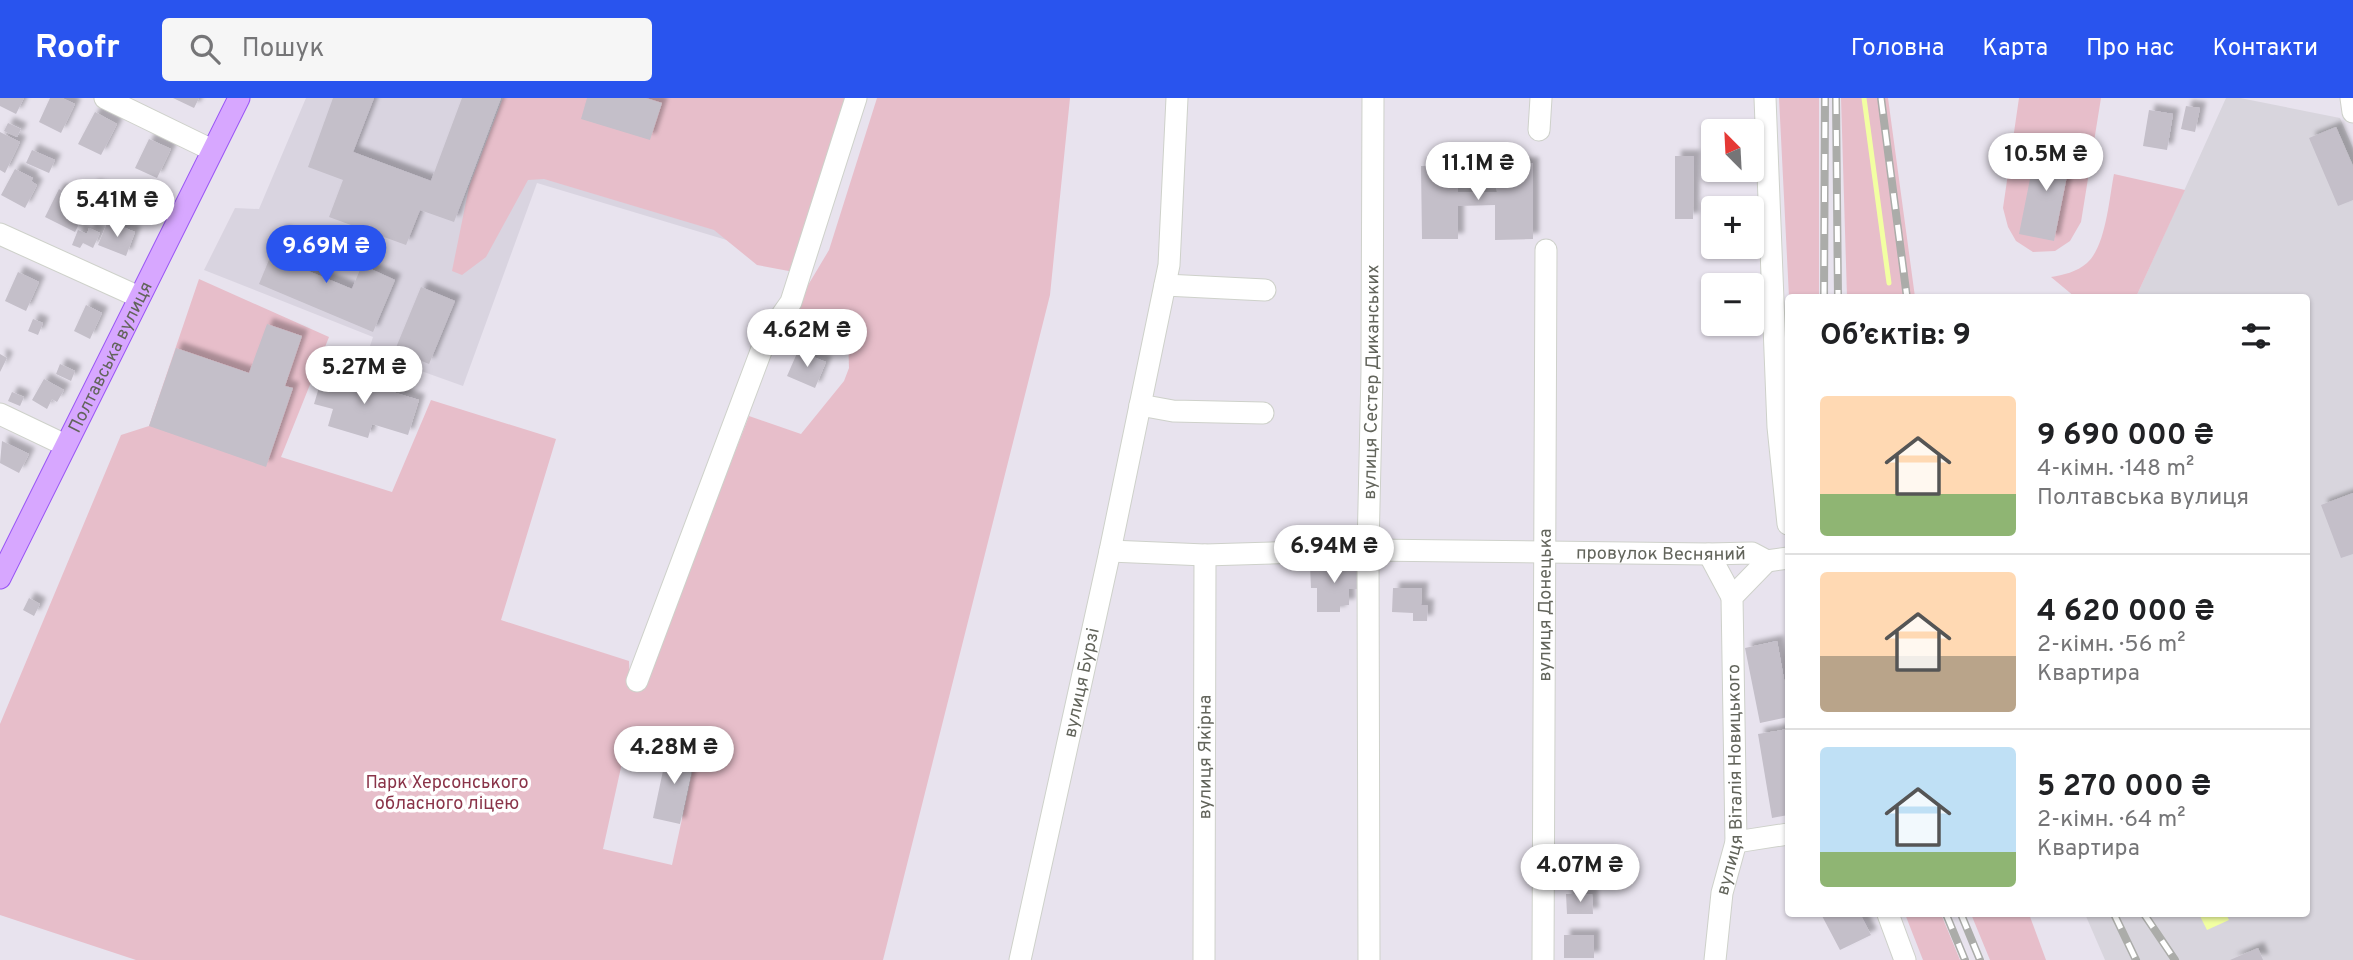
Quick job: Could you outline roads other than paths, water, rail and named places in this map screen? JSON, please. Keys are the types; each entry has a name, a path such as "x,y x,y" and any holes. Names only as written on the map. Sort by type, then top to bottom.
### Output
{"main road":[{"name":"Полтавська вулиця","path":"0,578 239,98"}],"street":[{"path":"105,98 212,150"},
{"path":"637,681 766,338 791,303 856,98"},
{"name":"вулиця Бурзі","path":"1020,960 1166,285 1177,98"},
{"name":"вулиця Сестер Диканських","path":"1369,960 1368,550 1373,372 1373,98"},
{"path":"1539,130 1541,98"},
{"path":"1765,98 1778,427 1785,495"},
{"path":"2351,98 2353,112"},
{"path":"0,234 139,297"},
{"name":"вулиця Донецька","path":"1543,960 1546,250"},
{"path":"1166,285 1265,290"},
{"path":"1140,405 1172,411 1263,413"},
{"path":"0,414 65,445"},
{"name":"провулок Весняний","path":"1110,551 1205,555 1368,550 1545,550 1752,553 1767,561 1785,558"},
{"name":"вулиця Віталія Новицького","path":"1709,554 1732,597 1736,842 1721,893 1715,960"},
{"name":"вулиця Якірна","path":"1204,960 1205,555"},
{"path":"1732,597 1767,561"},
{"path":"1736,842 1785,834"},
{"path":"1889,917 1905,960"}],"waterway":[{"path":"1864,98 1889,283"}],"railway":[{"path":"1824,294 1825,98"},
{"path":"1836,98 1838,294"},
{"path":"1881,98 1906,294"},
{"path":"1947,917 1965,960"},
{"path":"1962,917 1980,960"},
{"path":"2115,917 2136,960"},
{"path":"2146,917 2175,960"}],"park label":[{"name":"Парк Херсонського обласного ліцею","path":"447,792"}]}
